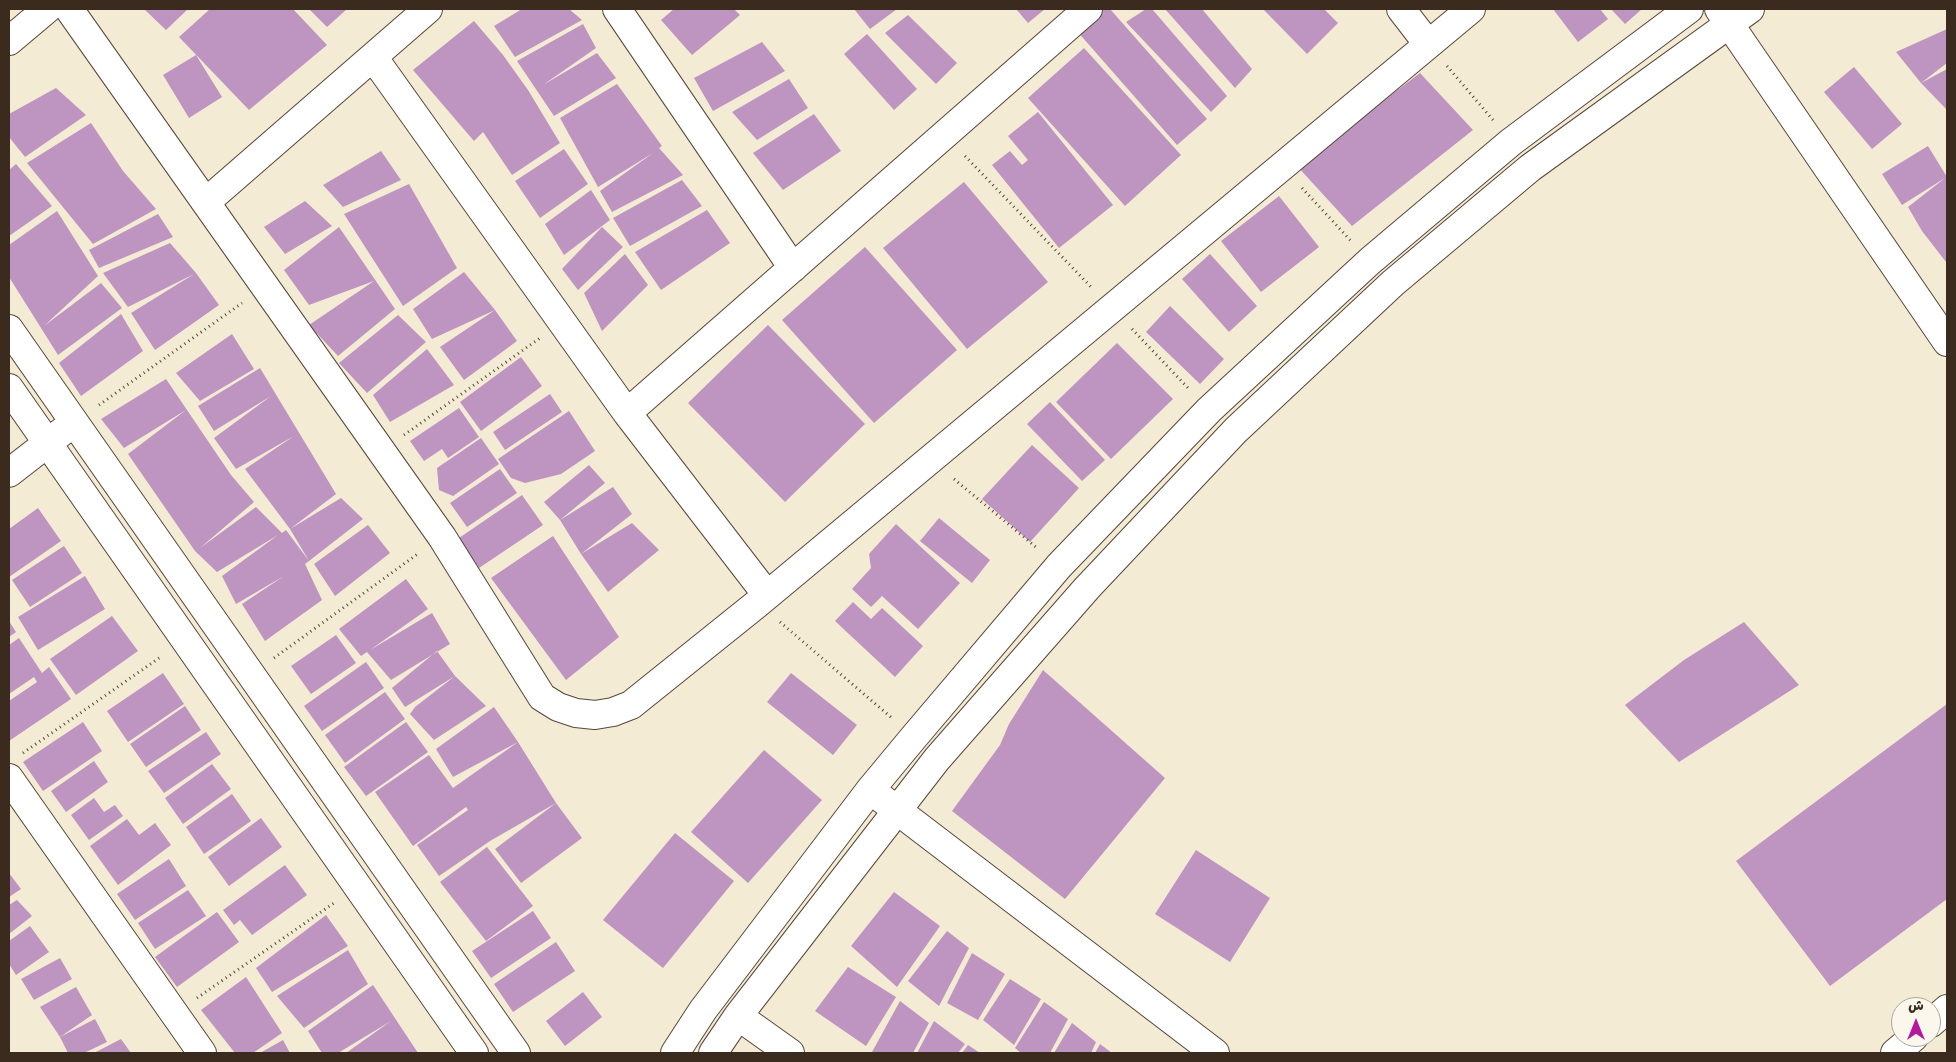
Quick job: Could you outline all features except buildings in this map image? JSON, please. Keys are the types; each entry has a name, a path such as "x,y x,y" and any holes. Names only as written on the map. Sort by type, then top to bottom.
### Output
{"street":[{"path":"9,41 48,9"},
{"path":"69,9 442,536 542,697 558,707 576,713 595,715 613,712 631,705 930,460 1471,9"},
{"path":"206,202 428,9"},
{"path":"616,9 793,268"},
{"path":"627,413 1088,9"},
{"path":"1401,9 1428,44"},
{"path":"675,1053 703,1010 870,790 914,737 1059,566 1209,410 1370,261 1511,142 1689,9"},
{"path":"714,1053 738,1016 896,810 938,759 1087,588 1243,424 1393,283 1530,168 1733,13 1947,342"},
{"path":"373,57 762,599"},
{"path":"9,329 516,1053"},
{"path":"9,388 474,1053"},
{"path":"9,473 74,423"},
{"path":"222,695 251,674"},
{"path":"13,768 174,1014 202,1053"},
{"path":"870,790 1215,1053"},
{"path":"738,1016 790,1053"}],"path":[{"path":"1428,44 1511,142"},
{"path":"944,135 1209,410"},
{"path":"1282,166 1370,261"},
{"path":"74,423 265,287"},
{"path":"381,451 562,322"},
{"path":"930,460 1059,566"},
{"path":"251,674 442,536"},
{"path":"762,599 914,737"},
{"path":"13,768 185,640"},
{"path":"174,1014 357,886"}]}
